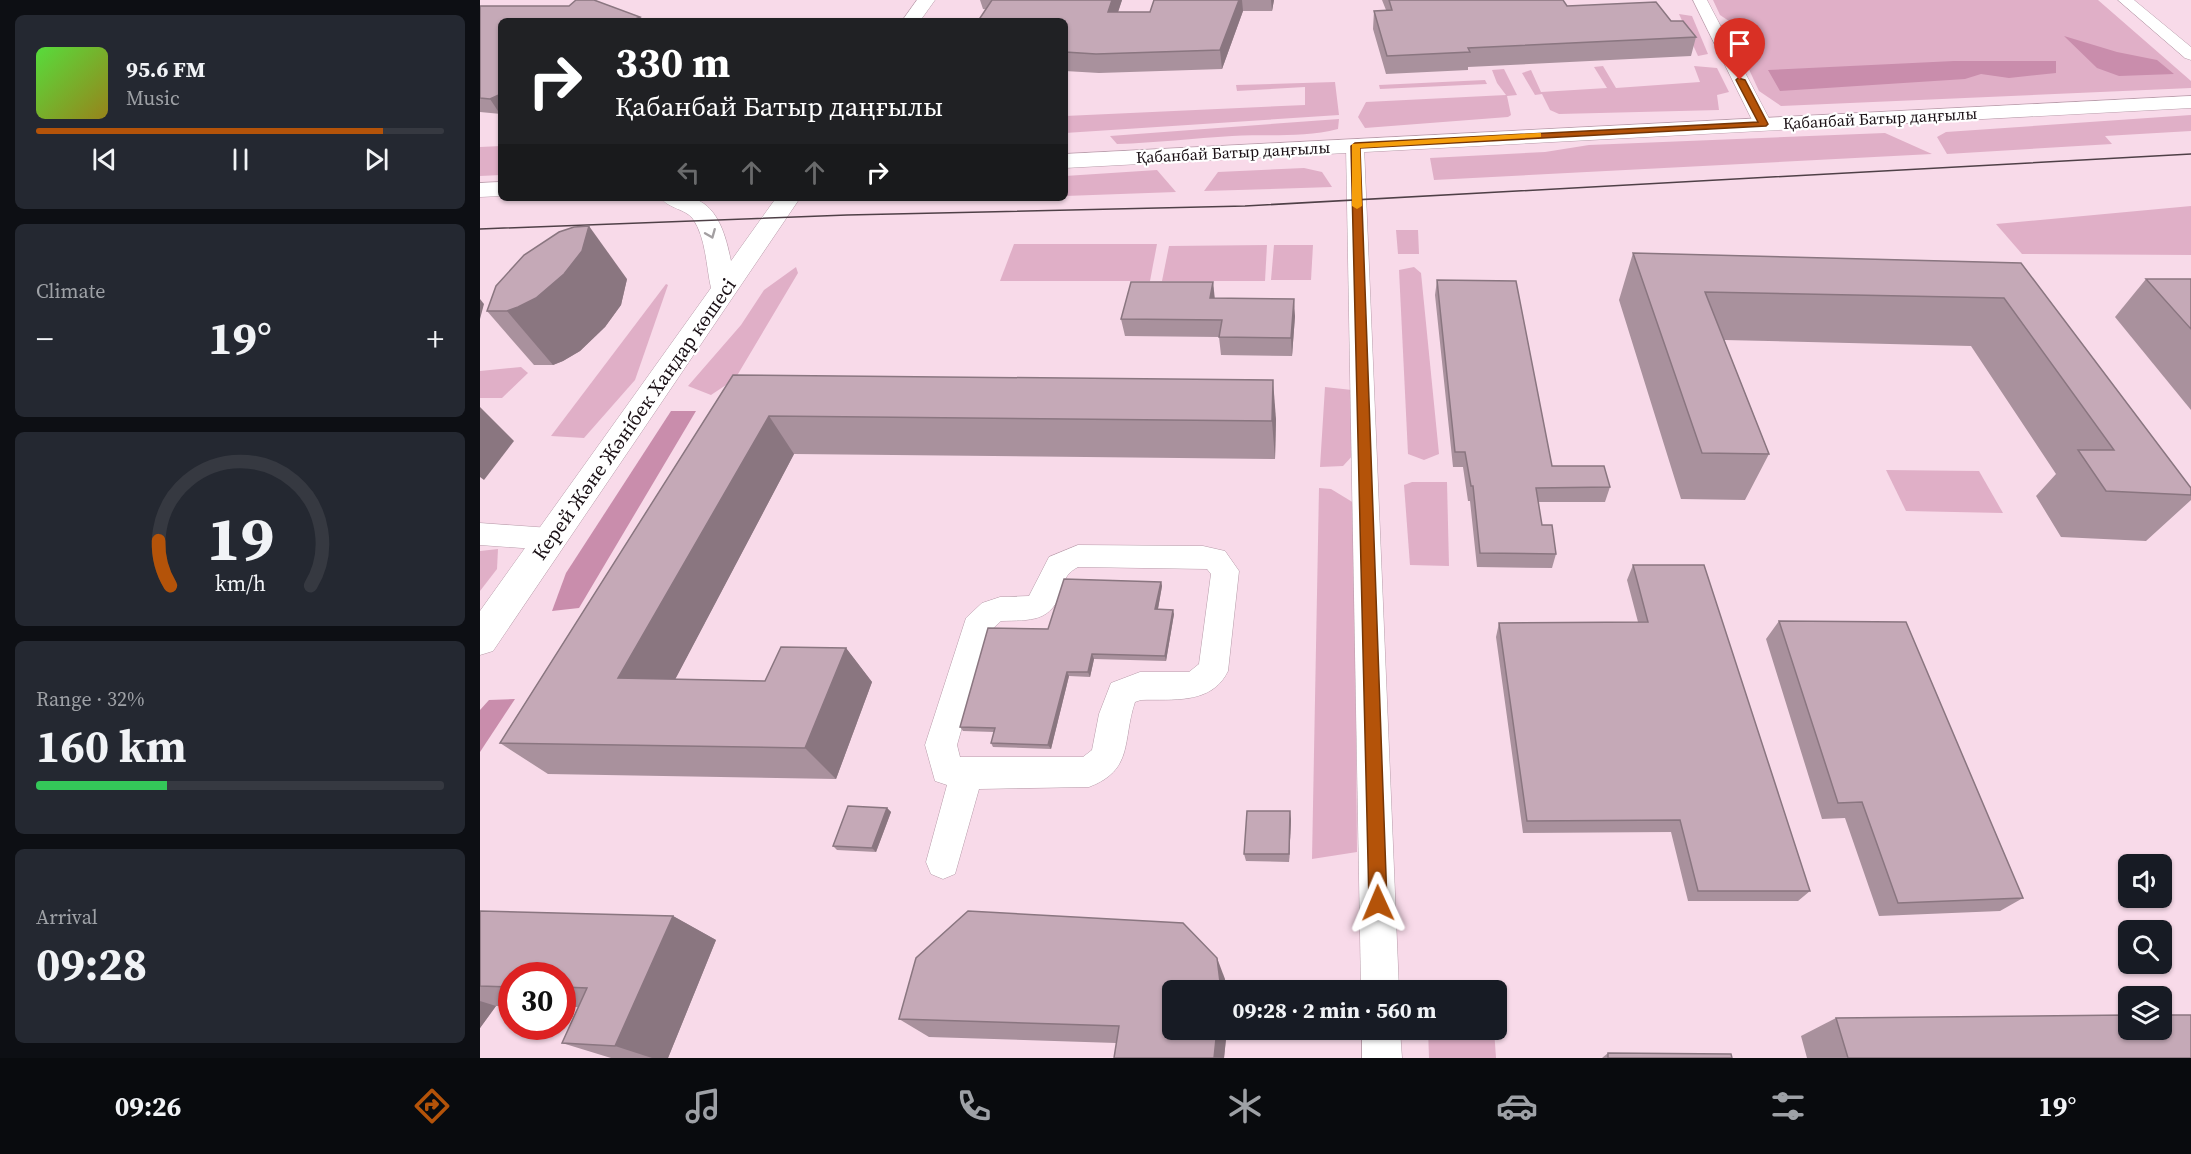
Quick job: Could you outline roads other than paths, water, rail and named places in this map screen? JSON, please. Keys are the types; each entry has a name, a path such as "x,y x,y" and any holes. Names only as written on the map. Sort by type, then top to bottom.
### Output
{"main road":[{"path":"913,18 926,0"},
{"name":"Қабанбай Батыр даңғылы","path":"1068,161 2191,102"},
{"path":"1068,154 1140,157"},
{"path":"480,190 498,189"},
{"path":"679,201 702,213 714,240 724,288"},
{"name":"Керей Және Жәнібек Хандар көшесі","path":"480,640 786,201"}],"street":[{"path":"1700,0 1763,124"},
{"path":"2125,0 2191,55"},
{"path":"1355,146 1380,980"},
{"path":"480,534 550,539"},
{"path":"1078,556 1203,557 1215,559 1225,571 1213,671 1194,685 1140,686 1122,693 1115,714 1107,758 1089,772 967,774 947,770 941,745 976,627 985,614 1002,609 1026,609 1039,603 1047,590 1050,575 1066,559 1078,556"},
{"path":"943,862 967,774"},
{"path":"1381,1040 1382,1058"}],"tram line":[{"path":"480,229 847,215 1245,206 2191,154"}]}
